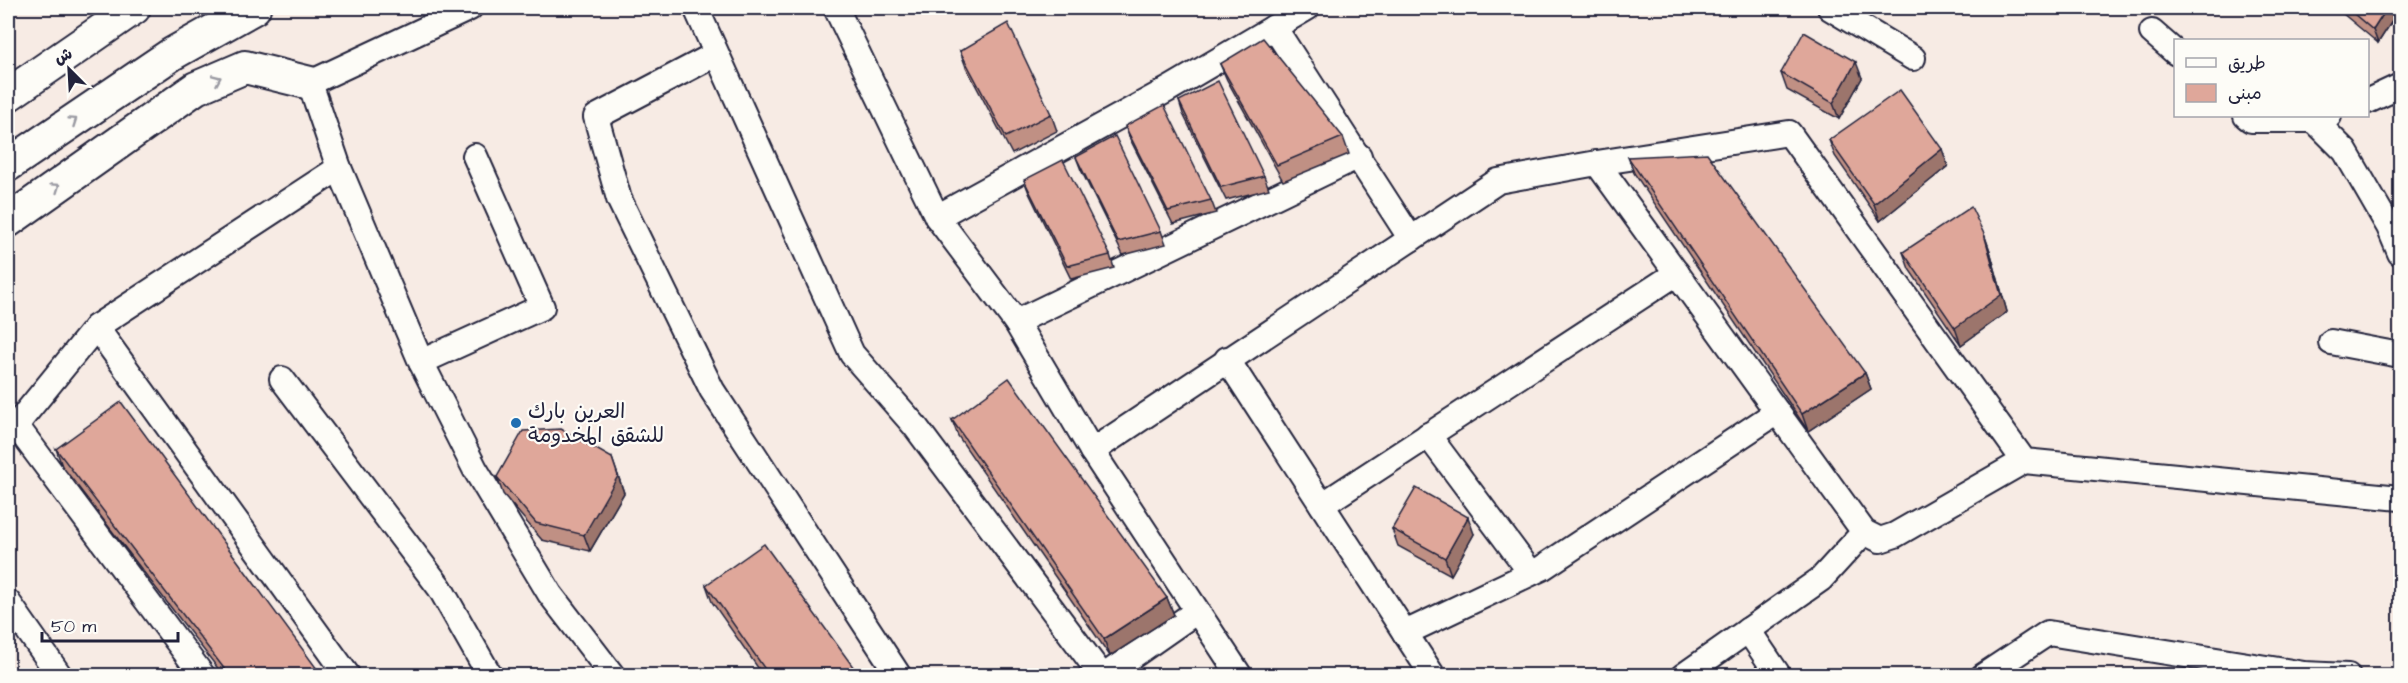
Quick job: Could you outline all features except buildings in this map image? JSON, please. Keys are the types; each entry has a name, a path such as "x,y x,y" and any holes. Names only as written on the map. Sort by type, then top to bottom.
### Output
{"main road":[{"path":"8,95 134,8"},
{"path":"8,165 172,54 254,8"},
{"path":"8,221 196,88 245,67 310,83"}],"street":[{"path":"470,8 310,83 339,168 421,362 475,469 550,594 613,675"},
{"path":"696,8 852,354 915,426 1103,675 1197,612"},
{"path":"836,8 937,217 1016,322 1092,451 1240,675"},
{"path":"937,217 1169,89 1306,8"},
{"path":"1830,8 1913,58"},
{"path":"1274,27 1411,238"},
{"path":"2151,32 2174,52"},
{"path":"716,54 596,117 616,189 712,390 898,675"},
{"path":"2369,100 2400,86"},
{"path":"2247,117 2251,120 2323,118 2389,227 2400,253"},
{"path":"1092,451 1227,359 1498,181 1789,133 2024,461"},
{"path":"421,362 542,307 475,156"},
{"path":"1016,322 1359,156"},
{"path":"1597,163 1864,532 1880,540 1895,535 2024,461 2400,498"},
{"path":"203,675 11,430 96,327 339,168"},
{"path":"1322,505 1677,273"},
{"path":"96,327 348,675"},
{"path":"2331,342 2400,355"},
{"path":"1227,359 1433,675"},
{"path":"282,380 440,588 490,675"},
{"path":"1405,633 1531,573 1777,412"},
{"path":"1428,435 1531,573"},
{"path":"1683,675 1821,579 1864,532"},
{"path":"8,602 60,675"},
{"path":"1748,630 1779,675"},
{"path":"1983,675 2048,633 2304,675 2348,675"}],"place":[{"name":"العرين بارك للشقق المخدومة","path":"516,423"}]}
